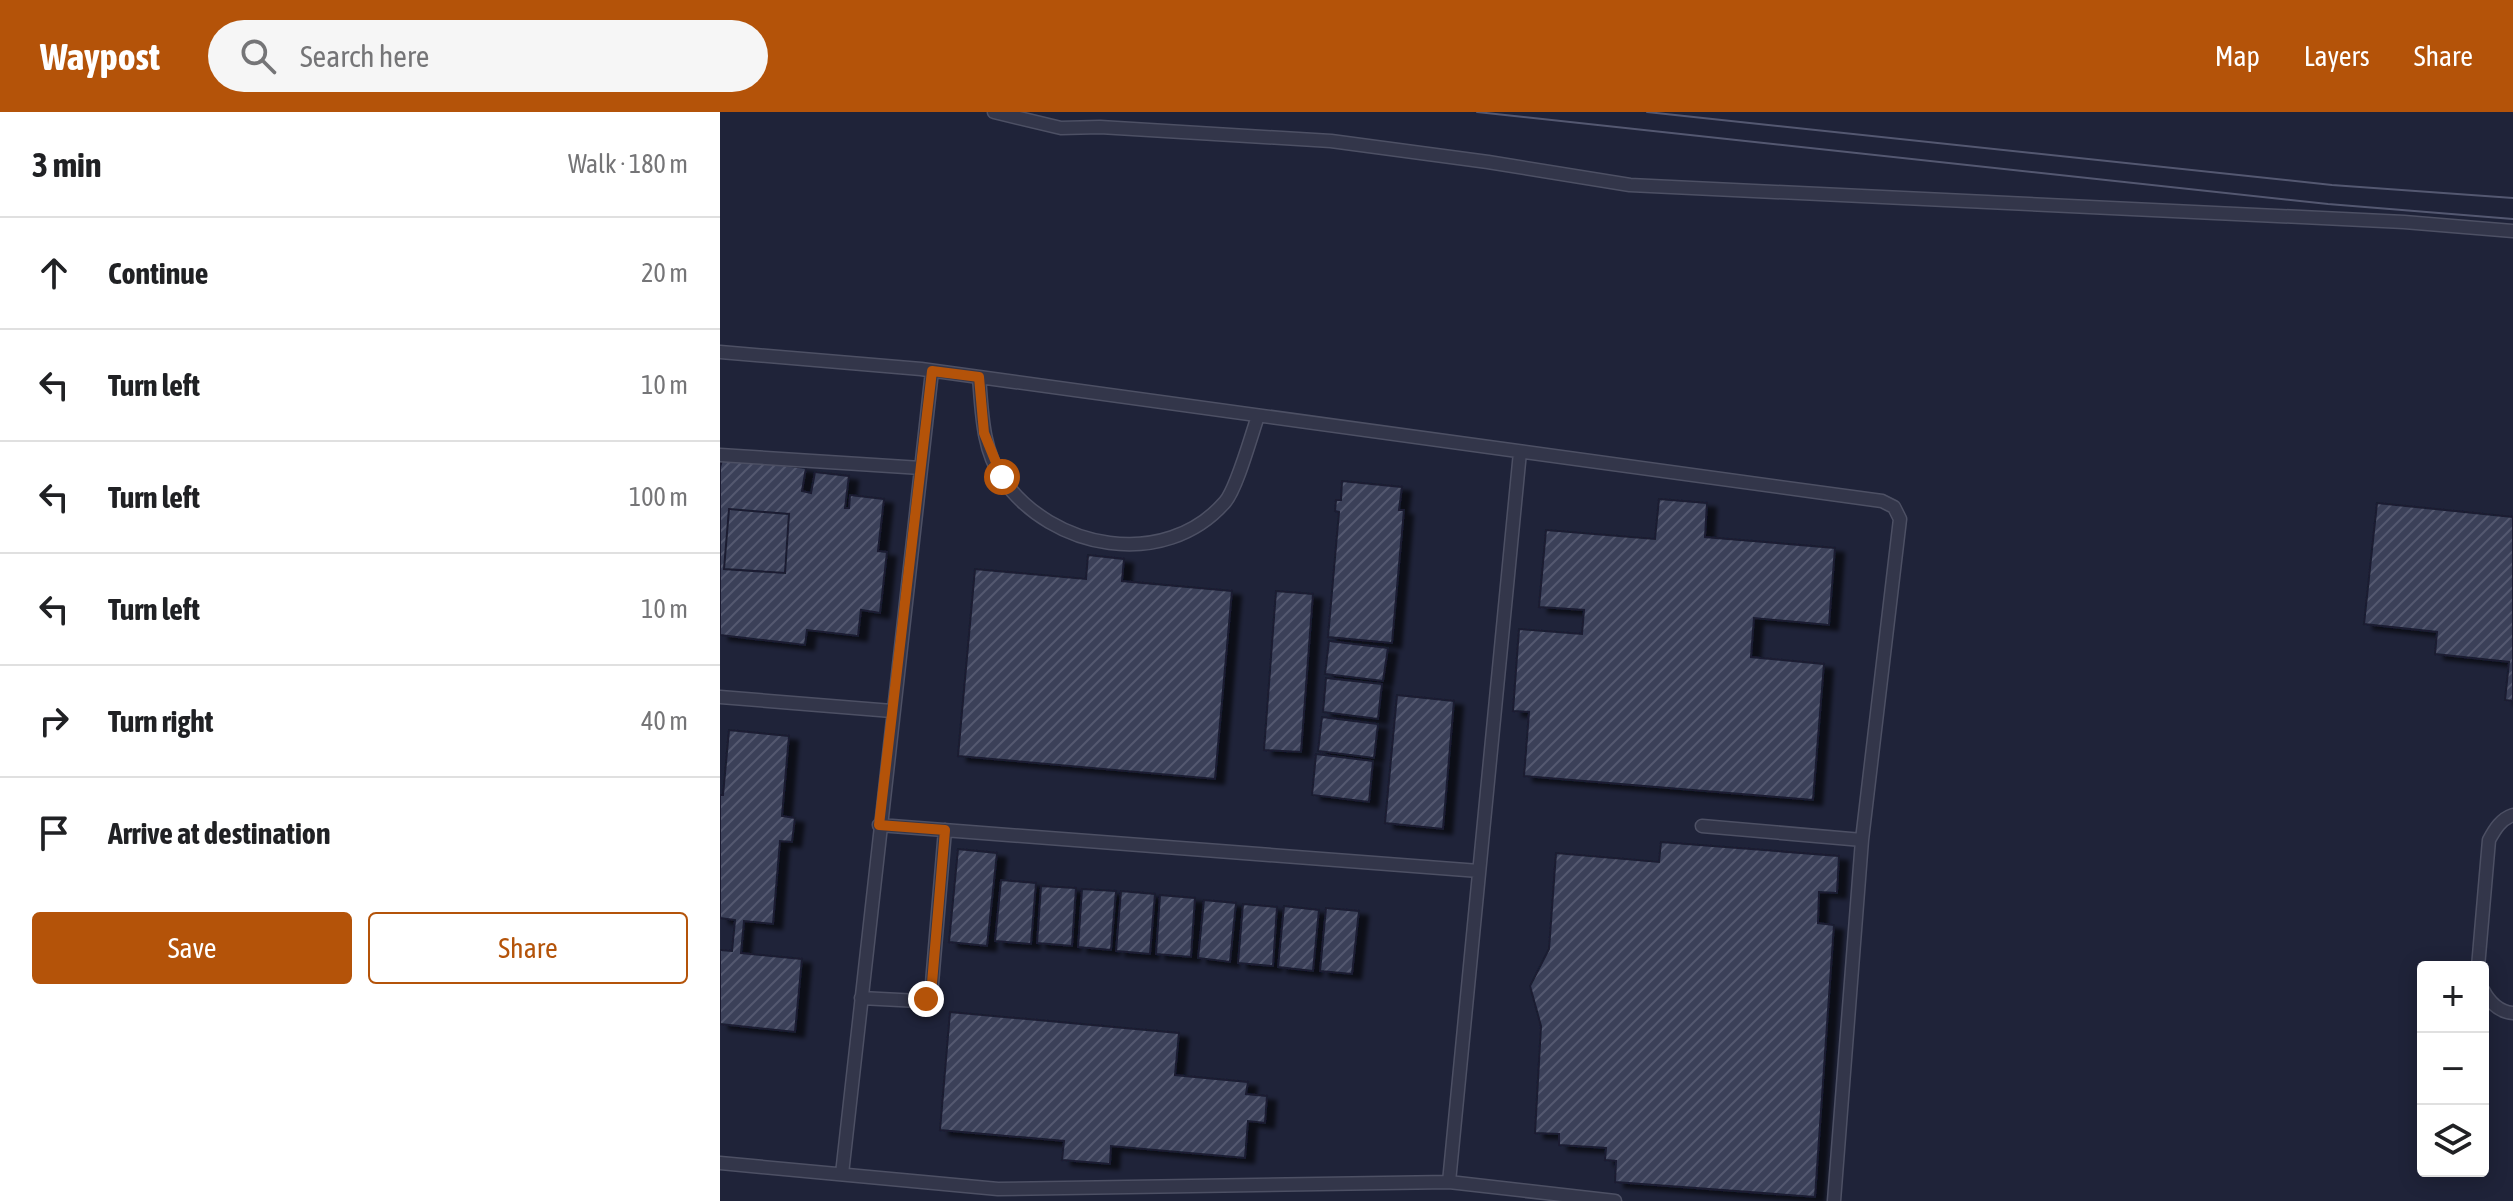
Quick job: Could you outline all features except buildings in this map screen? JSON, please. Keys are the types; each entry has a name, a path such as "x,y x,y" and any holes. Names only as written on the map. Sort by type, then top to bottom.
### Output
{"lane":[{"path":"994,112 1061,128 1100,127 1331,141 1630,185 2404,222 2513,231"},
{"path":"720,352 979,377 1882,501 1894,507 1900,519 1862,840 1834,1201"},
{"path":"842,1174 932,371"},
{"path":"979,377 984,433 1002,477 1038,517 1083,539 1110,543 1137,546 1177,536 1204,522 1228,499 1258,416"},
{"path":"1449,1182 1520,452"},
{"path":"720,455 921,468"},
{"path":"720,697 892,711"},
{"path":"2479,961 2489,840 2506,817 2513,815"},
{"path":"879,825 1479,871"},
{"path":"1702,826 1862,840"},
{"path":"861,998 919,1001 931,995 945,830"},
{"path":"2489,1002 2504,1012 2513,1013"},
{"path":"720,1163 998,1189 1449,1182 1615,1201"}],"tram line":[{"path":"1477,112 2328,204 2513,219"},
{"path":"1647,112 2332,185 2513,198"}],"route":[{"path":"926,999 931,995 945,830 879,825 932,371 979,377 984,433 1002,477"}]}
